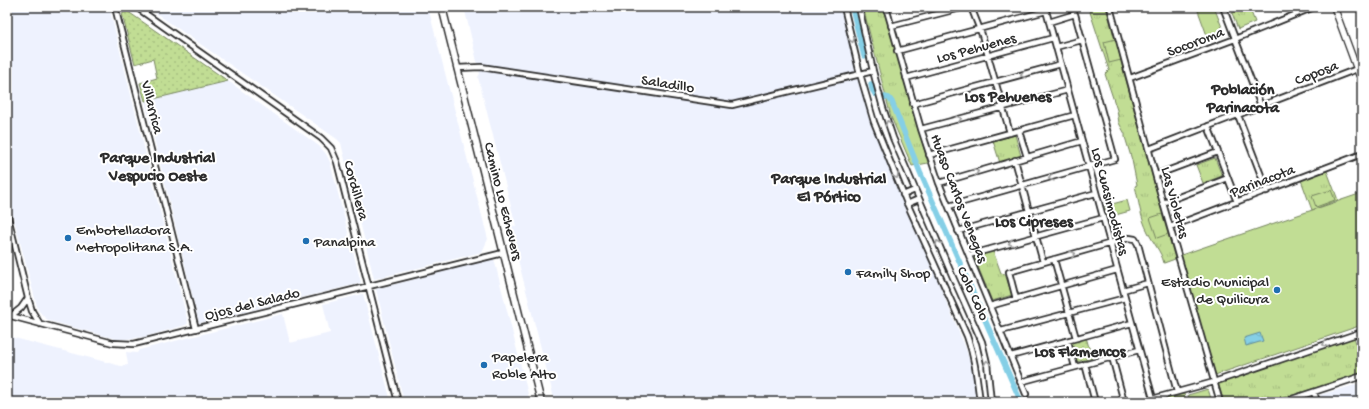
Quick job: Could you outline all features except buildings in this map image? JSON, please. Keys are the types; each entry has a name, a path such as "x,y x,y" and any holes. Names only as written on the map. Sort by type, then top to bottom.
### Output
{"main road":[{"name":"Camino Lo Echevers","path":"442,7 541,402"}],"street":[{"name":"Villarrica","path":"116,7 196,329"},
{"name":"Cordillera","path":"136,7 328,144 338,162 398,402"},
{"name":"Colo Colo","path":"844,7 871,113 903,195 967,336 975,360 980,402"},
{"name":"Colo Colo","path":"859,7 873,71 893,138 982,342 988,363 992,402"},
{"name":"Huaso Carlos Venegas","path":"886,7 913,104 939,183 1026,394"},
{"path":"891,26 965,7"},
{"path":"971,7 989,56 1010,133"},
{"name":"Las Violetas","path":"1110,7 1170,228 1220,402"},
{"path":"1223,7 1261,106"},
{"name":"Socoroma","path":"1130,78 1235,39 1314,7"},
{"path":"1334,7 1362,83"},
{"path":"898,51 980,29 1046,9"},
{"name":"Los Cuasimodistas","path":"1046,9 1153,400"},
{"path":"949,206 1114,159 1075,14 1050,22"},
{"name":"Los Pehuenes","path":"906,78 1054,38"},
{"path":"1056,47 1082,40"},
{"path":"913,104 1061,64"},
{"name":"Saladillo","path":"457,68 485,68 732,105 873,71"},
{"name":"Coposa","path":"1149,148 1357,69"},
{"path":"921,129 1068,90"},
{"path":"929,155 1075,115"},
{"path":"1238,115 1267,191"},
{"path":"1208,126 1237,202"},
{"path":"1019,131 1027,157"},
{"path":"939,183 1082,141"},
{"path":"1156,175 1218,152"},
{"name":"Parinacota","path":"1170,228 1362,154"},
{"path":"1016,160 1044,262"},
{"path":"1163,202 1228,178"},
{"path":"903,195 915,190"},
{"path":"958,231 1096,193"},
{"path":"907,204 919,199"},
{"path":"7,213 28,298 32,311 40,324"},
{"path":"969,255 1103,218"},
{"path":"1016,299 1009,272 1129,238 1135,239 1138,244 1177,392"},
{"name":"Ojos del Salado","path":"9,315 107,342 124,345 139,344 503,253"},
{"path":"1054,259 1076,338"},
{"path":"990,306 1117,270"},
{"path":"1123,290 1148,283"},
{"path":"9,315 21,308 28,298"},
{"path":"1000,331 1125,298"},
{"path":"1011,356 1132,323"},
{"path":"1141,402 1153,400 1214,382 1362,332"},
{"path":"1068,340 1075,367"},
{"path":"1020,382 1139,350"},
{"path":"1112,357 1124,402"},
{"path":"1085,364 1095,402"},
{"path":"1283,402 1362,376"},
{"path":"1314,392 1316,402"}],"shaded area":[{"path":"7,7 109,7 188,323 186,325 144,337 116,339 50,321 38,310 7,193"},
{"path":"147,7 428,7 488,239 482,252 374,279 341,143"},
{"path":"464,7 840,7 859,82 966,349 976,381 978,402 555,402 509,225 516,226 478,77 480,74"},
{"path":"228,81 319,146 326,154 330,162 361,283 199,323 145,101"},
{"path":"494,259 530,402 404,402 376,289"},
{"path":"363,294 391,402 7,402 7,336 121,366 128,365 126,352 137,353 139,350 283,314 290,343 330,333 323,304"},
{"path":"1362,383 1362,402 1322,402 1320,395"}],"green space":[{"path":"863,7 884,7 928,163 912,166 891,117"},
{"path":"1106,7 1175,259 1164,263 1141,215 1135,186 1137,185 1132,160 1125,134 1119,123 1117,110 1105,74 1109,70 1089,9"},
{"path":"1214,7 1225,35 1209,41 1197,8"},
{"path":"1245,7 1249,7 1255,22 1238,29 1232,13"},
{"path":"127,11 228,81 145,101 140,83 157,78 153,59 135,64 122,14"},
{"path":"1116,39 1121,60 1109,63 1104,42"},
{"path":"1015,135 1021,156 1000,163 993,141"},
{"path":"1215,158 1222,176 1203,183 1196,165"},
{"path":"1327,171 1338,200 1312,210 1301,180"},
{"path":"1331,190 1335,200 1316,207 1312,196"},
{"name":"Estadio Municipal de Quilicura","path":"1362,193 1362,325 1215,375 1181,255"},
{"path":"1127,200 1130,211 1108,217 1105,206"},
{"path":"1162,214 1168,234 1157,238 1150,218"},
{"path":"993,251 1001,273 1005,274 1012,295 992,301 974,257"},
{"path":"1086,337 1092,358 1077,362 1071,342"},
{"path":"1354,337 1362,363 1362,373 1271,402 1224,402 1218,383"},
{"path":"1208,389 1212,402 1190,402 1188,395"},
{"path":"1184,394 1186,402 1158,402 1158,401"}],"water":[{"path":"1260,333 1263,341 1246,346 1244,338"}],"waterway":[{"path":"852,7 864,56"},
{"path":"871,84 875,94"},
{"path":"885,97 889,98 892,102 920,172 1021,402"}],"place":[{"name":"Embotelladora Metropolitana S.A.","path":"68,238"},
{"name":"Panalpina","path":"306,241"},
{"name":"Family Shop","path":"848,272"},
{"name":"Estadio Municipal de Quilicura","path":"1277,290"},
{"name":"Papelera Roble Alto","path":"484,365"}],"district":[{"name":"Los Pehuenes","path":"1008,95"},
{"name":"Población Parinacota","path":"1243,97"},
{"name":"Parque Industrial Vespucio Oeste","path":"158,165"},
{"name":"Parque Industrial El Pórtico","path":"829,186"},
{"name":"Los Cipreses","path":"1034,220"},
{"name":"Los Flamencos","path":"1080,350"}]}
